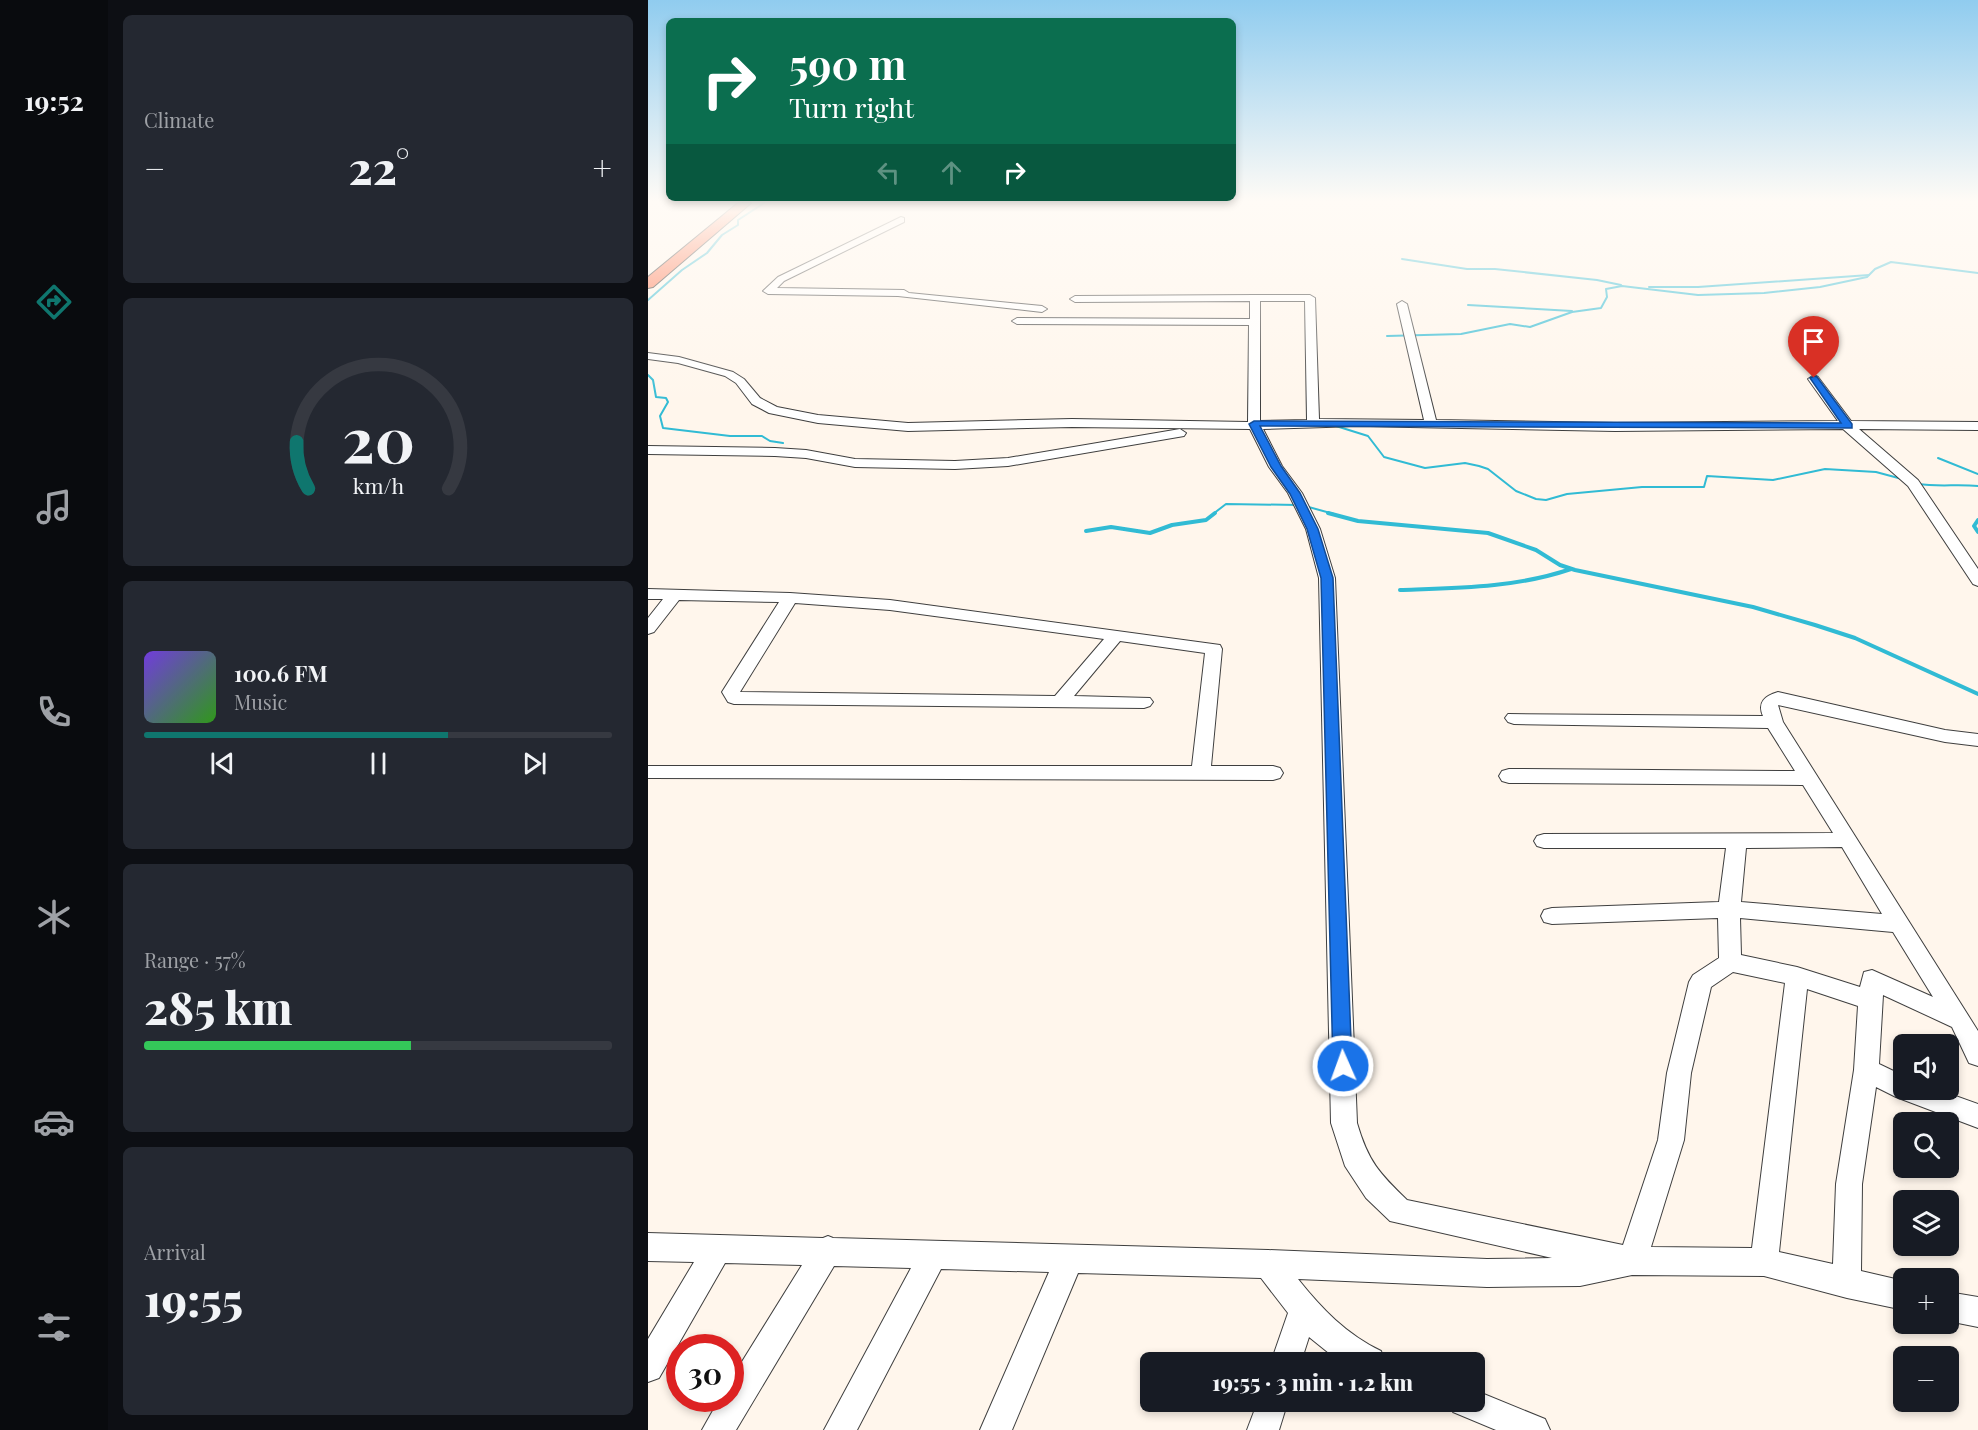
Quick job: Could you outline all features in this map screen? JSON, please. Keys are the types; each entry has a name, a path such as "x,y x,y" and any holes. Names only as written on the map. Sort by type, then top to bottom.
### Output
{"highway":[{"path":"648,284 665,270"}],"street":[{"path":"800,270 781,279 768,291 903,294 1042,309"},
{"path":"1206,321 1210,298"},
{"path":"1256,298 1254,424 1276,467 1295,493 1313,529 1327,578 1344,1123 1354,1157 1376,1189 1400,1212 1632,1261 1764,1262 1893,1294"},
{"path":"1075,299 1310,298 1313,423"},
{"path":"1402,304 1431,424"},
{"path":"1017,321 1255,322"},
{"path":"648,356 679,360 729,374 740,381 756,401 773,410 818,419 908,427 1072,423 1230,426"},
{"path":"1814,378 1848,426 1913,483 1977,579"},
{"path":"648,450 775,452 806,454 855,463 955,465 1008,462 1254,424 1978,426"},
{"path":"648,594 790,598 890,605 1214,649 1202,773"},
{"path":"648,629 675,594"},
{"path":"790,598 731,692 734,698 1144,702"},
{"path":"1060,701 1115,637"},
{"path":"1978,740 1945,736 1778,699 1770,702 1774,722 1960,1020 1978,1055"},
{"path":"1514,718 1774,722"},
{"path":"648,772 1273,773"},
{"path":"1509,776 1809,778"},
{"path":"1544,840 1848,840"},
{"path":"1730,962 1729,909 1737,840"},
{"path":"1552,916 1729,909 1900,924"},
{"path":"1632,1261 1671,1140 1679,1073 1701,982 1730,962 1797,976 1869,1000"},
{"path":"1764,1262 1797,976"},
{"path":"1847,1284 1849,1184 1866,1070 1872,978 1960,1020"},
{"path":"1866,1070 1893,1084"},
{"path":"1934,1100 1978,1116"},
{"path":"648,1247 828,1250 1487,1273 1580,1272 1632,1261"},
{"path":"648,1367 717,1249"},
{"path":"718,1430 828,1250"},
{"path":"840,1430 934,1254"},
{"path":"996,1430 1070,1258"},
{"path":"1268,1264 1319,1327 1349,1352"},
{"path":"1959,1308 1978,1312"},
{"path":"1289,1352 1304,1310"},
{"path":"1485,1410 1534,1430"},
{"path":"1263,1430 1269,1412"}],"waterway":[{"path":"648,300 682,270"},
{"path":"1502,270 1597,280 1621,285"},
{"path":"1869,275 1874,270"},
{"path":"1952,270 1978,273"},
{"path":"1387,336 1461,334 1510,324 1530,327 1572,312 1601,308 1607,297 1606,289 1622,286 1698,295 1764,293 1820,287 1869,275"},
{"path":"1649,287 1698,287 1869,275"},
{"path":"1468,305 1572,311"},
{"path":"648,375 653,380 656,397 666,398 668,402 660,416 663,428 730,436 762,436 770,441 783,443"},
{"path":"1336,426 1368,436 1384,457 1425,468 1465,463 1479,466 1488,469 1516,491 1536,499 1546,500 1567,494 1642,487 1704,487 1707,476 1773,480 1825,469 1876,472 1902,479"},
{"path":"1938,458 1978,474"},
{"path":"1918,484 1978,486"},
{"path":"1213,514 1226,504 1298,505"},
{"path":"1305,506 1334,514"},
{"path":"1086,531 1111,527 1150,533 1172,525 1206,520 1215,513"},
{"path":"1328,513 1358,521 1488,533 1536,550 1560,565 1575,570 1753,607 1855,638 1978,694"},
{"path":"1978,520 1974,526 1978,532"},
{"path":"1400,590 1508,583 1571,569"}],"route":[{"path":"1343,1066 1327,578 1313,529 1295,493 1276,467 1254,424 1848,426 1814,378"}]}
